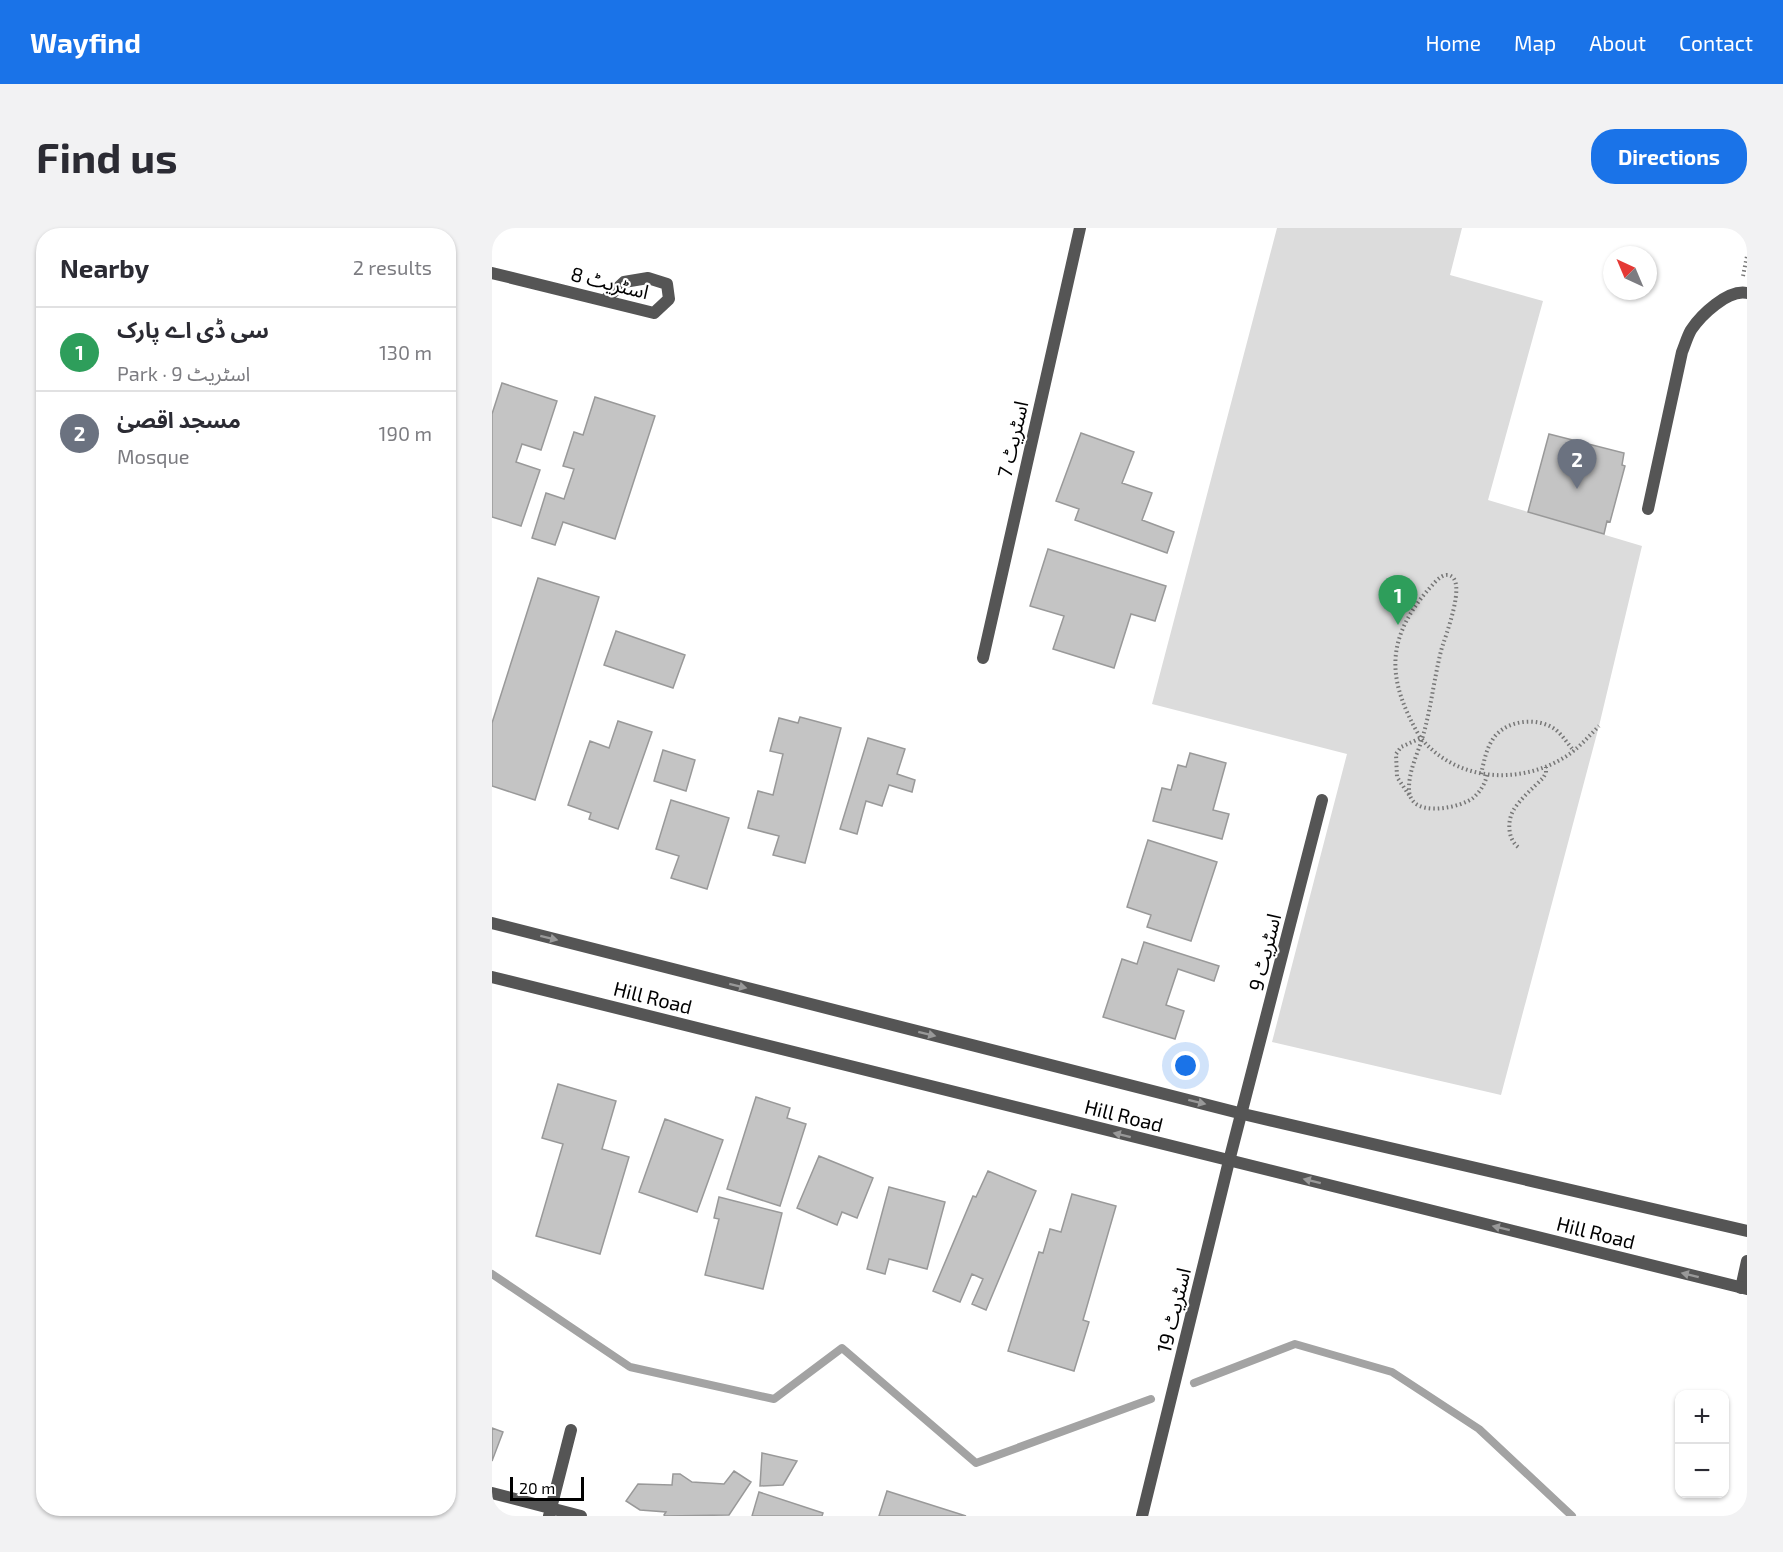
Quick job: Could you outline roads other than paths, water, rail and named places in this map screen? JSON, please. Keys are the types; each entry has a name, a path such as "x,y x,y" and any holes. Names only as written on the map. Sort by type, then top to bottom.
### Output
{"street":[{"name":"اسٹریٹ 7","path":"983,658 1080,228"},
{"name":"اسٹریٹ 8","path":"492,273 654,313 669,299 667,284 648,278 624,282 607,298"},
{"path":"1648,509 1682,352 1690,331 1719,302 1740,291 1747,293"},
{"name":"اسٹریٹ 9","path":"1243,1114 1322,800"},
{"name":"Hill Road","path":"492,923 1243,1114 1747,1231"},
{"name":"Hill Road","path":"492,977 1744,1289"},
{"name":"اسٹریٹ 19","path":"1142,1516 1229,1161 1243,1114"},
{"path":"1744,1289 1747,1261"},
{"path":"550,1512 571,1430"},
{"path":"492,1494 550,1512 581,1516"}],"waterway":[{"path":"492,1274 630,1367 774,1399 842,1348 976,1463 1151,1399"},
{"path":"1194,1383 1295,1344 1392,1372 1479,1429 1572,1516"}],"place":[{"name":"مسجد اقصیٰ","path":"1577,489"},
{"name":"سی ڈی اے پارک","path":"1398,625"}]}
